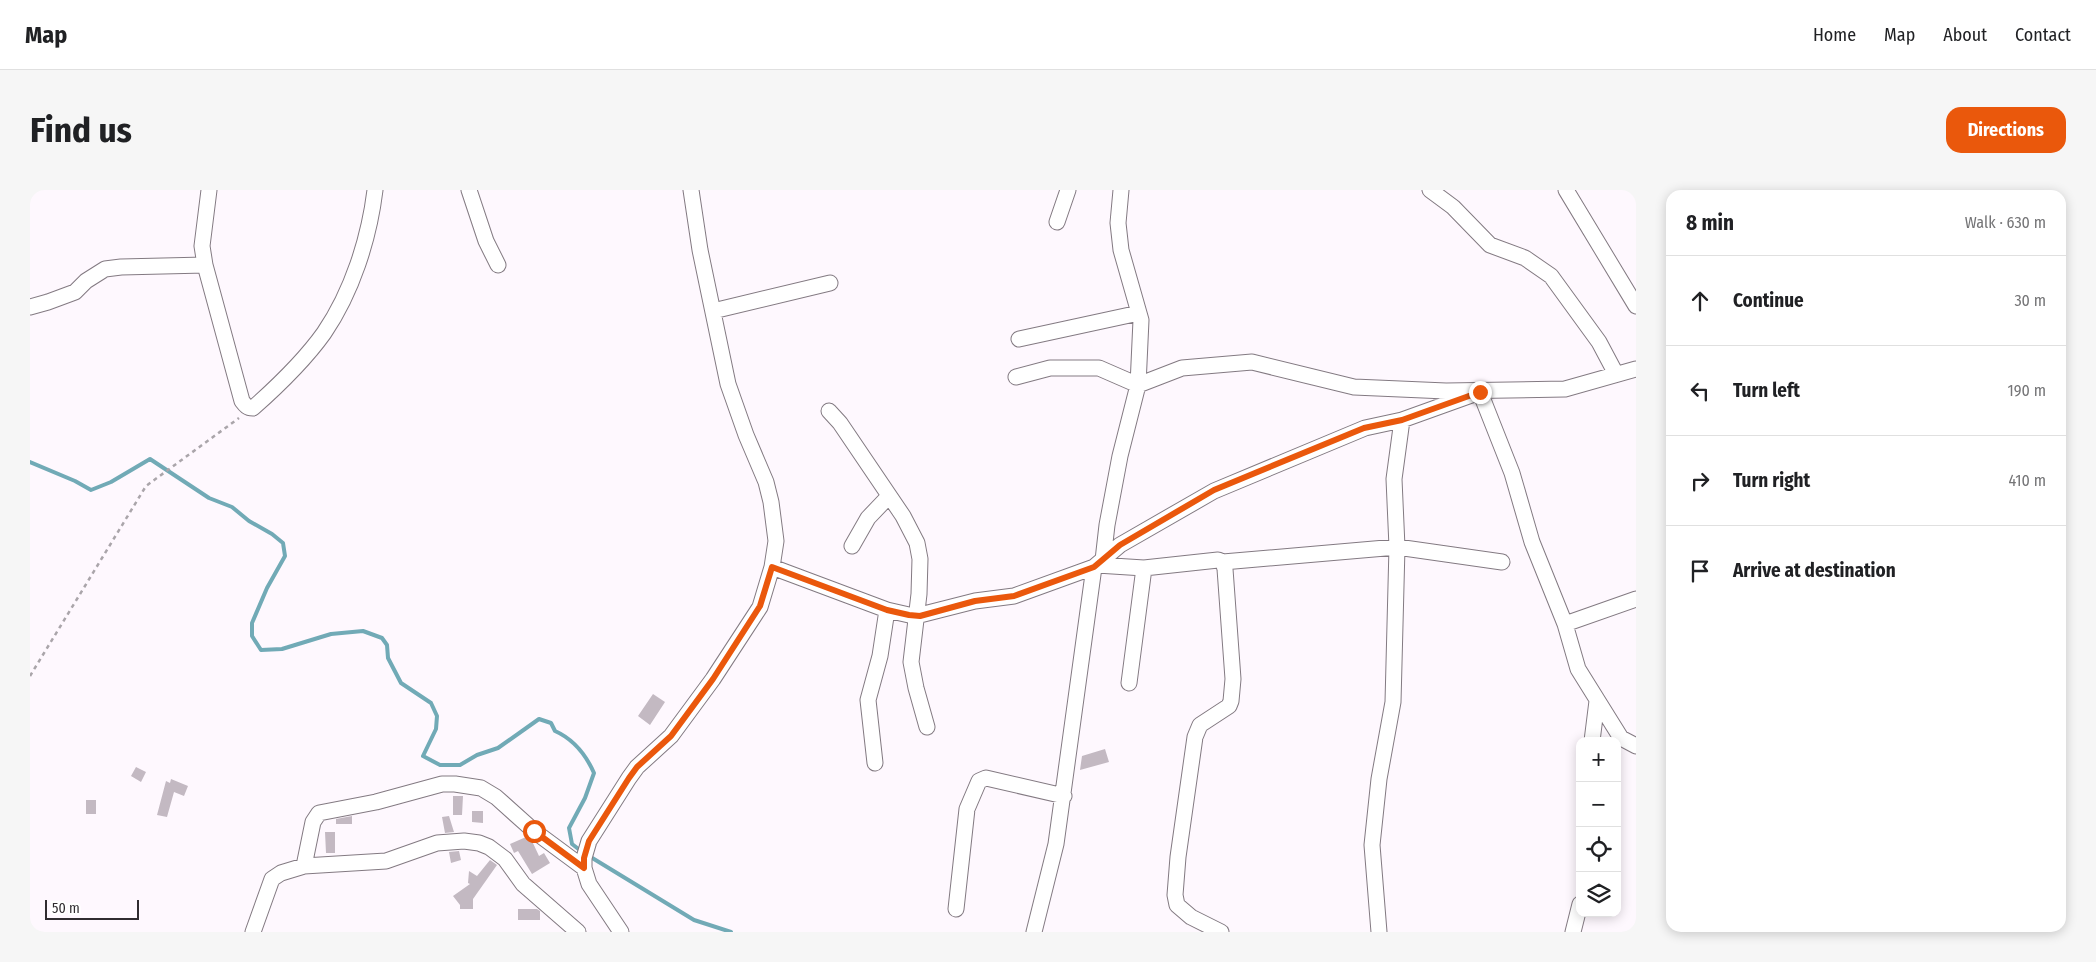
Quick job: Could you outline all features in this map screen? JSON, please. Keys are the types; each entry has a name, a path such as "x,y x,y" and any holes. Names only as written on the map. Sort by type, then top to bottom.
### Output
{"street":[{"path":"209,190 202,246 205,265 242,400 246,406 253,408 284,380 323,334 335,314 348,290 358,262 373,206 375,190"},
{"path":"469,190 486,241 498,265"},
{"path":"621,932 589,884 584,868 584,858 589,841 637,767 671,736 713,679 760,606 772,567 776,541 771,502 766,482 746,435 728,384 700,250 691,190"},
{"path":"1057,222 1068,190"},
{"path":"1034,932 1056,844 1064,796 1073,717 1098,564 1120,456 1138,385 1141,320 1121,250 1118,223 1121,190"},
{"path":"1430,190 1453,207 1490,244 1525,258 1551,276 1599,342 1616,374"},
{"path":"1566,190 1636,306"},
{"path":"30,307 75,292 86,281 105,269 205,265"},
{"path":"713,311 830,283"},
{"path":"1018,339 1139,313"},
{"path":"1016,377 1050,368 1100,368 1138,385 1182,368 1252,362 1354,387 1480,392 1565,389 1636,369"},
{"path":"772,567 887,610 915,615 936,613 975,601 1014,596 1098,564 1120,545 1214,490 1364,428 1402,420 1480,392"},
{"path":"1480,392 1512,473 1532,542 1565,624 1578,669 1621,738 1636,746"},
{"path":"830,410 903,516 918,543 920,559 919,594 915,615 911,662 927,726"},
{"path":"1379,932 1372,845 1380,779 1393,702 1397,546 1394,479 1402,420"},
{"path":"852,546 868,518 889,496"},
{"path":"1098,564 1144,568 1218,560 1223,562 1397,546 1502,562"},
{"path":"1221,932 1191,918 1177,905 1175,895 1178,857 1195,737 1200,726 1229,706 1231,701 1233,679 1223,562"},
{"path":"1129,683 1144,568"},
{"path":"1565,624 1636,599"},
{"path":"875,763 868,700 880,656 887,610"},
{"path":"1592,737 1597,701"},
{"path":"956,908 967,809 979,781 986,778 1064,796"},
{"path":"304,866 313,822 319,813 376,802 442,784 455,784 481,788 496,797 534,831 584,868"},
{"path":"253,932 272,879 281,873 304,866 386,862 437,843 464,841 479,842 505,859 523,884 578,932"},
{"path":"1573,932 1577,917"}],"path":[{"path":"30,676 146,486 253,408"}],"building":[{"path":"653,694 665,702 650,725 638,716"},
{"path":"1105,749 1109,762 1080,770 1082,756"},
{"path":"136,767 146,772 141,782 131,776"},
{"path":"171,779 188,786 184,796 174,792 167,817 157,815 166,781 170,783"},
{"path":"453,796 463,796 462,815 453,815"},
{"path":"86,800 96,800 96,814 86,814"},
{"path":"472,811 483,811 483,823 472,822"},
{"path":"352,816 352,824 336,824 336,819"},
{"path":"449,816 454,832 445,833 442,817"},
{"path":"325,832 335,832 335,853 326,853"},
{"path":"526,837 532,841 539,856 544,853 550,863 532,874 518,851 514,853 510,844"},
{"path":"459,851 461,860 451,863 449,852"},
{"path":"490,860 497,865 473,899 473,909 460,909 460,905 453,896 470,884 468,883 469,871 477,876"},
{"path":"518,909 537,909 540,911 540,920 518,920"}],"waterway":[{"path":"30,462 75,481 91,490 111,482 150,459 209,498 232,507 249,521 272,534 283,543 285,556 267,588 252,623 252,636 261,650 282,649 331,634 363,631 382,638 387,645 388,658 401,683 431,703 437,716 436,729 423,756 440,765 460,765 477,755 498,748 539,719 551,723 555,731 568,738 578,748 594,773 585,798 569,828 572,844 581,851"},
{"path":"589,856 694,920 731,932"}],"route":[{"path":"534,831 584,868 584,858 589,841 629,778 637,767 671,736 713,679 760,606 772,567 887,610 909,615 920,616 975,601 1014,596 1094,567 1120,545 1214,490 1364,428 1402,420 1480,392"}]}
